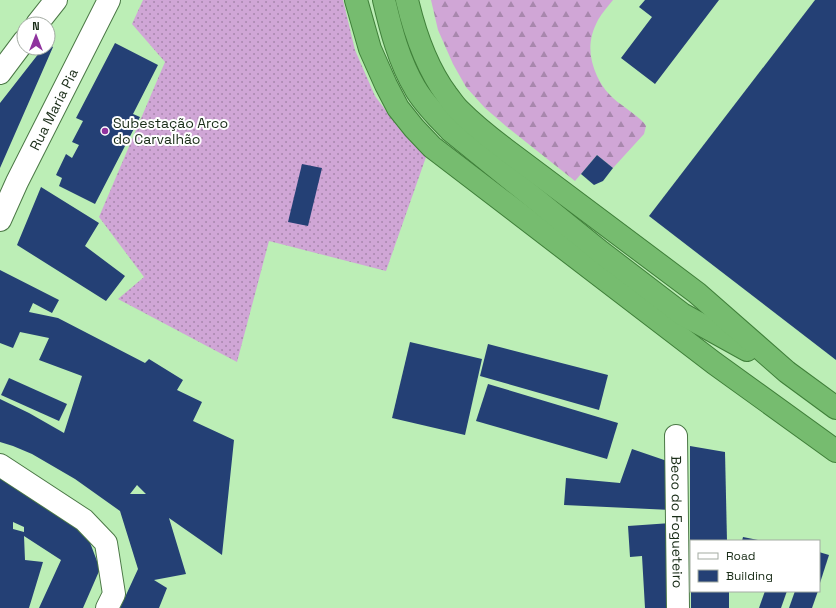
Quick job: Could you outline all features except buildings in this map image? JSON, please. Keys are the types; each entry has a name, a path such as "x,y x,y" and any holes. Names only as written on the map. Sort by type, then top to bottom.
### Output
{"highway":[{"path":"356,0 370,49 398,108 432,147 714,363 836,451"},
{"path":"384,0 394,41 415,88 430,110 451,131 601,252 682,314 786,372"},
{"path":"407,0 420,46 431,70 458,109 480,130 697,293 786,372 836,408"}],"street":[{"path":"43,16 56,0"},
{"name":"Rua Maria Pia","path":"0,220 17,182 109,0"},
{"path":"0,73 16,52"},
{"name":"Beco do Fogueteiro","path":"676,436 678,608"},
{"path":"0,465 84,520 106,543 114,594 107,608"}],"green space":[{"path":"143,0 343,0 355,50 375,96 401,131 426,157 386,271 269,241 237,362 118,299 144,277 99,217 165,62 132,24"},
{"path":"431,0 613,0 601,15 592,34 590,48 592,61 597,76 607,92 617,102 636,115 644,123 646,126 644,134 613,168 597,155 575,181 507,127 485,108 466,87 453,64 438,30"}],"place":[{"name":"Subestação Arco do Carvalhão","path":"105,131"}]}
